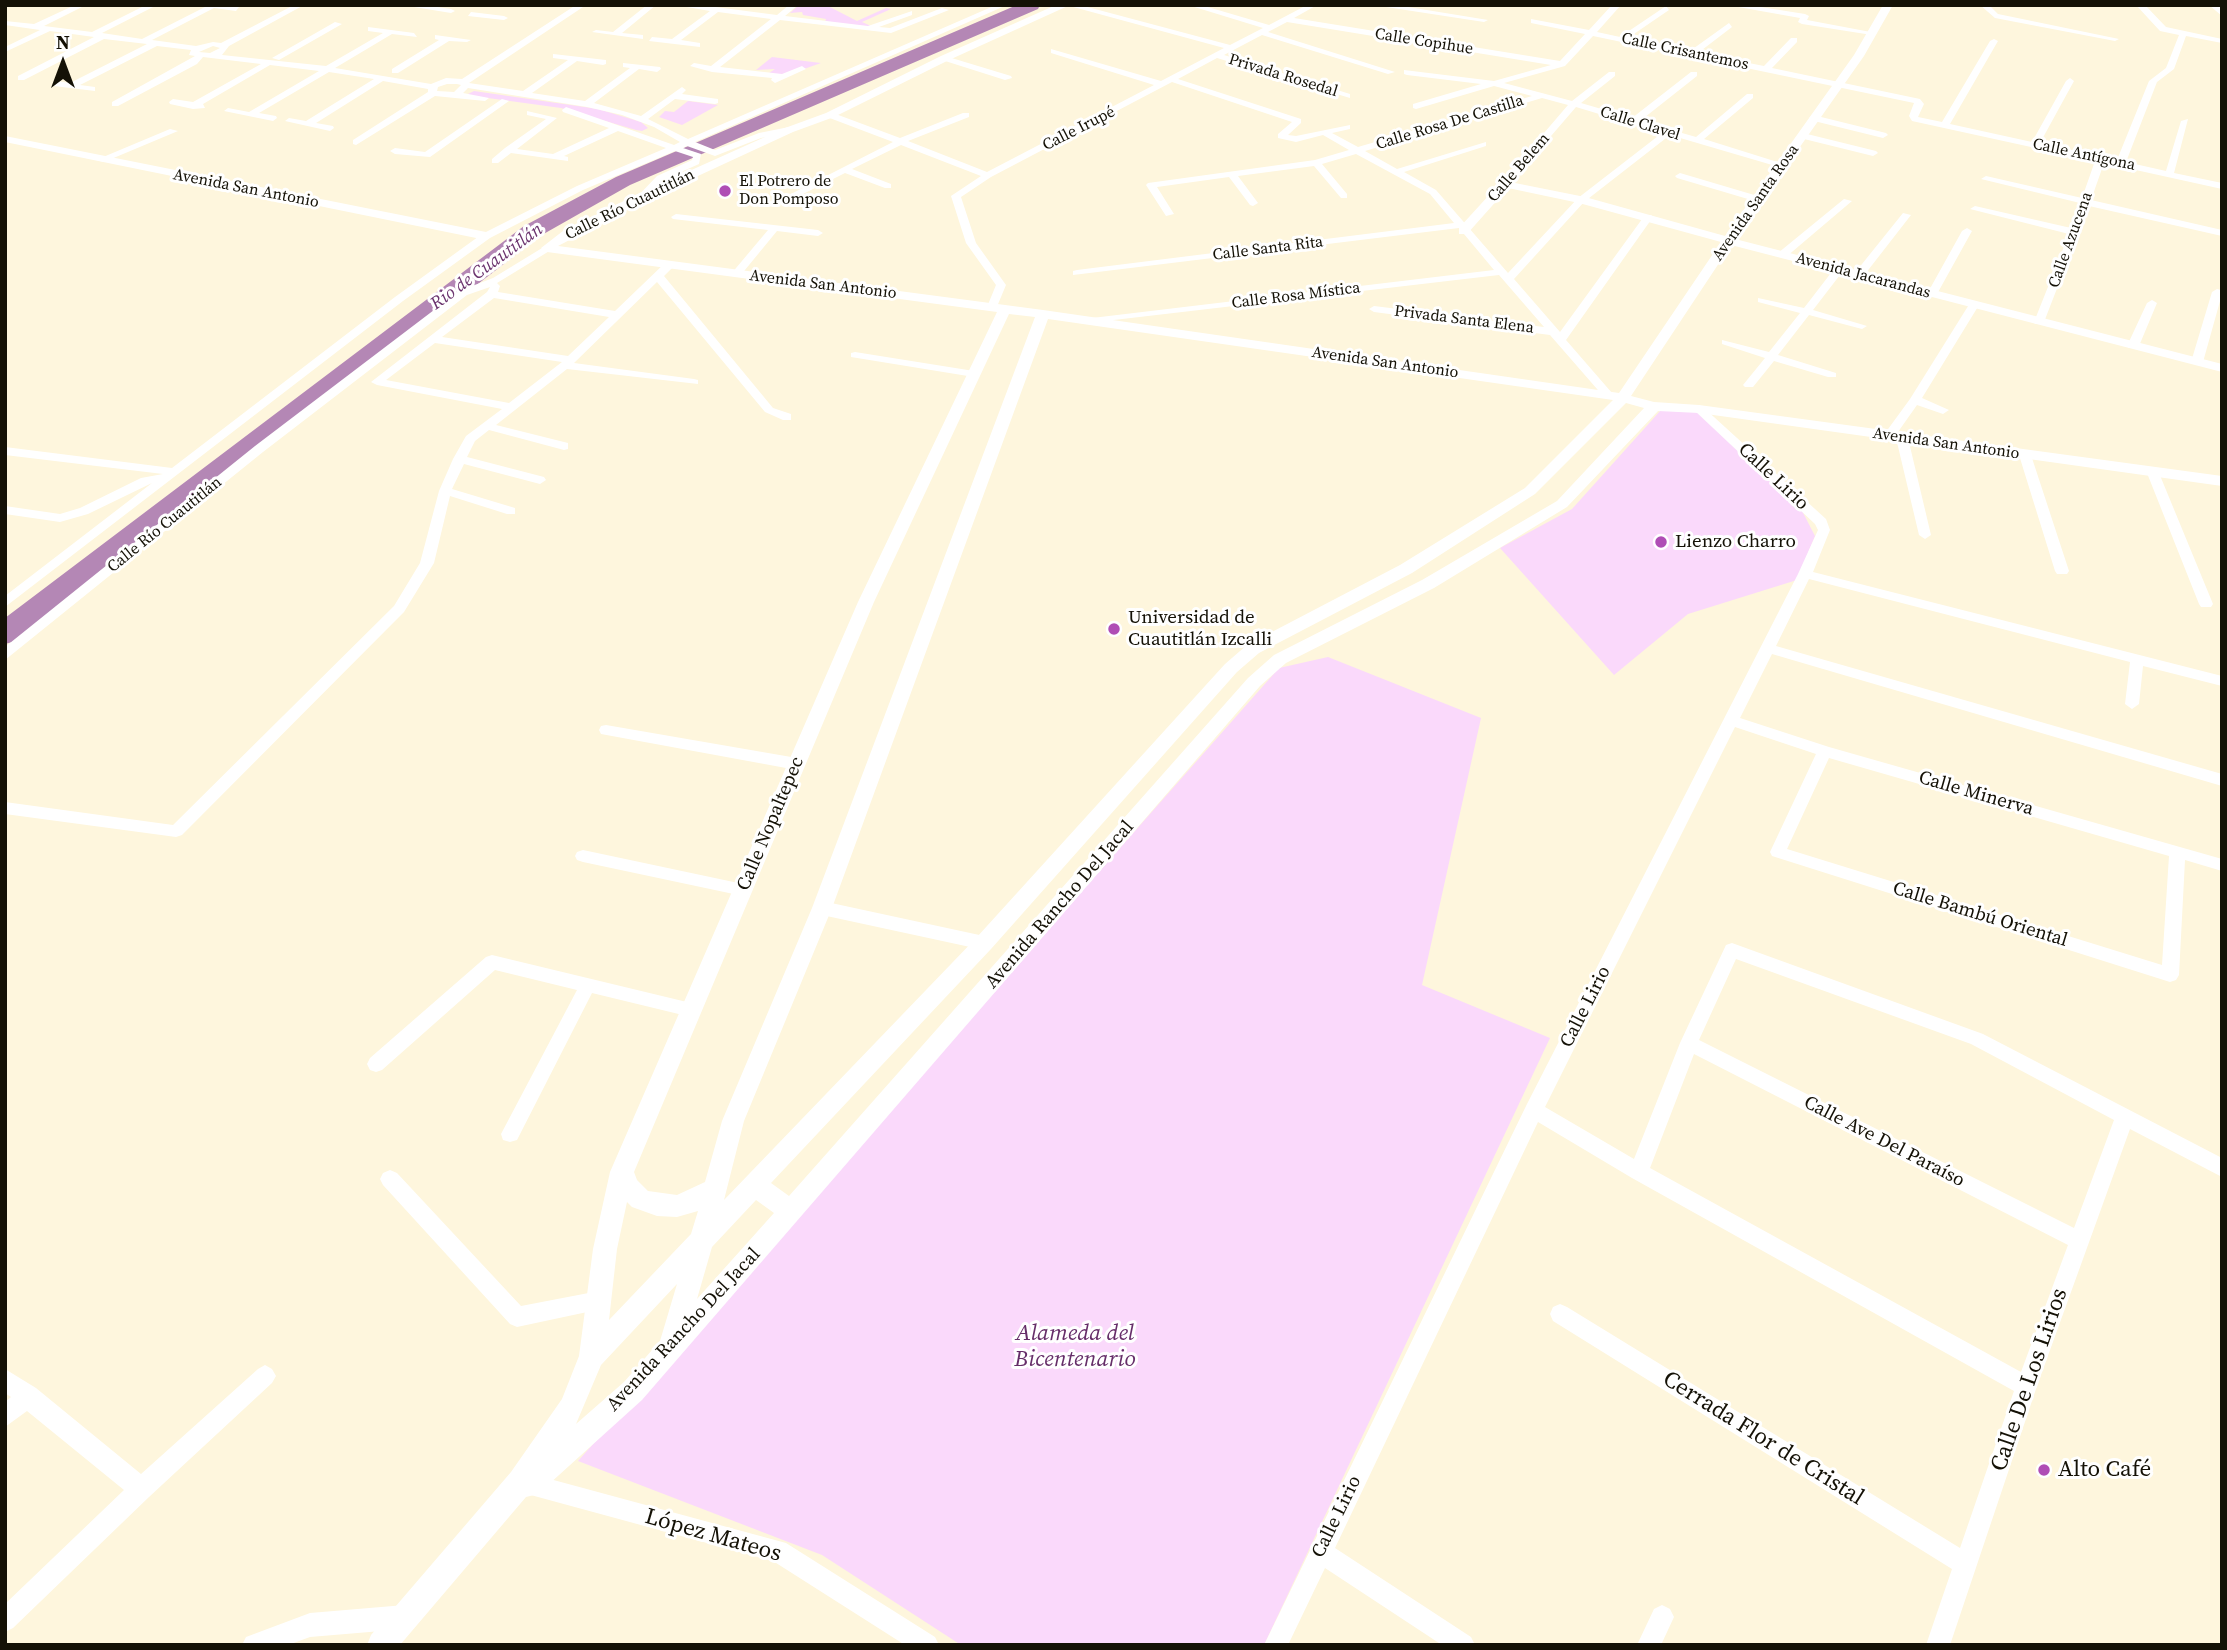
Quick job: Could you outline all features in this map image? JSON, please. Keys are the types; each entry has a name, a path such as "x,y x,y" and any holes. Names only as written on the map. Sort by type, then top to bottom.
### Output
{"street":[{"path":"36,27 82,5"},
{"path":"92,34 153,5"},
{"path":"206,5 236,9"},
{"path":"115,104 213,44 286,5"},
{"path":"202,53 225,48 300,5"},
{"path":"486,16 502,5"},
{"path":"356,142 568,5"},
{"path":"456,94 465,83 582,5"},
{"path":"615,34 652,5"},
{"path":"680,5 891,31 946,10"},
{"path":"712,68 794,5"},
{"path":"5,603 486,236 580,188 1003,5"},
{"path":"1068,5 1232,48"},
{"name":"Calle Río Cuautitlán","path":"5,655 270,441 463,293 497,280 567,234 642,197 789,130 830,115 945,58 1068,5"},
{"path":"1192,5 1269,27"},
{"name":"Calle Irupé","path":"998,308 1001,285 971,243 956,195 1313,5"},
{"path":"1377,5 1484,20"},
{"name":"Calle Rosa De Castilla","path":"1416,106 1497,85 1562,64 1617,5"},
{"path":"1731,5 1808,13 1802,22 1872,33"},
{"name":"Avenida Santa Rosa","path":"1615,397 1803,136 1888,5"},
{"path":"1984,5 1991,15 2115,39"},
{"path":"2140,5 2163,29 2222,41"},
{"path":"2213,5 2222,14"},
{"path":"144,41 213,6"},
{"path":"412,6 451,11"},
{"path":"1623,38 1666,8"},
{"path":"866,29 906,9 916,22"},
{"path":"674,42 716,10"},
{"name":"Calle Crisantemos","path":"1540,11 1531,24 1592,32 1837,83"},
{"path":"471,14 504,18"},
{"name":"Calle Copihue","path":"1286,19 1562,64"},
{"path":"321,22 351,26"},
{"path":"5,23 144,41 267,64 384,77 433,90 569,110 661,142 681,143 709,151 721,151 759,136 789,130"},
{"path":"276,58 338,24"},
{"path":"1691,54 1729,25"},
{"path":"5,50 49,29"},
{"path":"371,29 414,35"},
{"path":"251,114 390,32"},
{"path":"596,32 640,37"},
{"path":"1260,32 1391,72"},
{"path":"2121,162 2153,81 2170,69 2183,34"},
{"path":"523,35 534,37"},
{"path":"21,78 103,36"},
{"path":"432,36 467,40"},
{"path":"396,71 447,38"},
{"path":"652,39 697,45"},
{"path":"1766,69 1794,40"},
{"path":"1945,125 1994,41"},
{"path":"71,86 156,43"},
{"path":"213,44 276,58 396,71 587,104 642,119 667,131 698,156 696,162 660,178 642,197"},
{"path":"1054,51 1298,121 1282,136 1296,139 1347,127"},
{"path":"556,56 603,62"},
{"name":"Privada Rosedal","path":"1219,56 1347,96"},
{"path":"523,95 576,58"},
{"path":"945,58 1008,78"},
{"path":"193,106 267,64"},
{"path":"624,65 657,69"},
{"path":"694,66 783,77"},
{"path":"587,104 637,67"},
{"path":"766,84 802,69"},
{"name":"Calle Clavel","path":"1408,72 1497,85 1574,104 1782,166"},
{"name":"Calle Belem","path":"1461,228 1505,184 1574,104 1612,74"},
{"path":"1633,122 1694,74"},
{"path":"8,76 41,82"},
{"path":"308,124 384,77"},
{"path":"2035,144 2070,81"},
{"name":"Calle Antígona","path":"1837,83 1917,101 1920,104 1913,118 2222,186"},
{"path":"57,84 92,89"},
{"path":"642,119 678,93 715,101"},
{"name":"Calle Rosa De Castilla","path":"1169,214 1151,186 1316,163 1541,96"},
{"path":"1697,141 1750,96"},
{"path":"395,151 427,155 505,100"},
{"path":"173,102 205,107"},
{"path":"228,111 273,118"},
{"path":"495,161 553,118 530,113"},
{"path":"830,115 988,176"},
{"path":"792,196 920,132 965,115"},
{"path":"1813,118 1883,135"},
{"path":"289,121 330,128"},
{"path":"2169,174 2185,121"},
{"path":"555,158 619,127"},
{"path":"101,160 173,131"},
{"path":"650,138 667,131"},
{"path":"1325,133 1433,192 1461,228 1615,397"},
{"path":"1504,276 1581,200 1667,133"},
{"path":"1803,136 1873,153"},
{"name":"Avenida San Antonio","path":"5,139 486,236"},
{"path":"1396,172 1483,144"},
{"path":"508,150 571,160"},
{"name":"Calle Azucena","path":"2039,322 2101,158"},
{"path":"1316,163 1344,196"},
{"path":"845,170 888,186"},
{"path":"1232,175 1253,203"},
{"path":"1680,176 1758,199"},
{"path":"1986,179 2188,230 2222,233"},
{"name":"Avenida Jacarandas","path":"1505,184 1648,217 1838,271 2222,368"},
{"path":"1782,255 1847,201"},
{"path":"1975,209 2075,232"},
{"path":"1858,276 1906,215"},
{"path":"676,217 818,233"},
{"path":"1558,335 1648,217"},
{"path":"736,274 775,228"},
{"name":"Calle Santa Rita","path":"1077,273 1461,228"},
{"path":"1933,294 1967,232"},
{"name":"Avenida San Antonio","path":"547,248 1092,321 1615,397 1654,407 1699,409 2222,481"},
{"path":"5,807 176,831 399,609 427,563 445,491 470,439 568,362 669,265"},
{"path":"1749,385 1838,271"},
{"path":"658,275 769,410 788,417"},
{"name":"Calle Rosa Mística","path":"1092,321 1504,276"},
{"path":"497,280 492,294 377,382 511,407"},
{"path":"2197,362 2217,292"},
{"path":"492,294 617,315"},
{"path":"1762,300 1862,326"},
{"path":"2133,345 2152,303"},
{"path":"1925,535 1896,437 1915,400 1975,305"},
{"name":"Calle Nopaltepec","path":"592,1356 606,1249 622,1172 866,602 974,374 998,308"},
{"name":"Privada Santa Elena","path":"1374,309 1558,335"},
{"path":"669,1351 733,1121 822,908 1043,314"},
{"path":"432,339 694,382"},
{"path":"1726,342 1832,375"},
{"path":"855,355 974,374"},
{"name":"Avenida Rancho Del Jacal","path":"518,1490 571,1408 592,1356 984,943 1231,668 1253,649 1406,569 1530,491 1615,397"},
{"path":"1915,400 1943,410"},
{"name":"Avenida Rancho Del Jacal","path":"518,1490 633,1391 1254,682 1280,659 1428,584 1562,504 1654,407"},
{"name":"Calle Lirio","path":"1276,1645 1534,1110 1805,574 1824,526 1699,409"},
{"path":"486,426 564,446"},
{"path":"5,451 175,474"},
{"path":"2025,455 2062,571"},
{"path":"460,459 540,480"},
{"path":"2153,472 2206,604"},
{"path":"5,510 60,518 85,511 145,481 175,474"},
{"path":"445,491 511,511"},
{"path":"1406,569 1428,584"},
{"path":"1805,574 2222,681"},
{"path":"1767,648 2222,780"},
{"path":"2132,704 2137,660"},
{"name":"Calle Minerva","path":"1730,720 1825,751 2222,865"},
{"path":"606,730 797,764"},
{"name":"Calle Bambú Oriental","path":"1825,751 1778,852 2171,975 2177,851"},
{"path":"583,856 743,890"},
{"path":"822,908 984,943"},
{"path":"1639,1172 1689,1043 1732,950 1977,1039 2222,1168"},
{"path":"376,1064 492,962 691,1010"},
{"path":"510,1134 588,985"},
{"name":"Calle Ave Del Paraíso","path":"1689,1043 2079,1240"},
{"path":"1534,1110 1639,1172 2026,1386"},
{"name":"Calle De Los Lirios","path":"1938,1645 2026,1386 2125,1116"},
{"path":"622,1172 628,1187 640,1199 657,1205 677,1206 697,1200 715,1189"},
{"path":"390,1179 517,1317 599,1301"},
{"path":"756,1186 792,1212"},
{"name":"Cerrada Flor de Cristal","path":"1560,1314 1965,1564"},
{"path":"5,1620 141,1489 265,1376"},
{"path":"5,1379 141,1489"},
{"path":"5,1416 28,1396"},
{"path":"381,1645 518,1490"},
{"name":"López Mateos","path":"518,1490 778,1551 927,1645"},
{"path":"1321,1552 1463,1645"},
{"path":"254,1645 310,1625 407,1617"},
{"path":"1649,1645 1662,1617"}],"green space":[{"path":"799,5 826,5 857,21 886,8 891,9 862,22 871,26 868,27 825,22 826,19 803,15 802,12 790,13"},
{"path":"772,57 821,63 784,76 769,73 775,69 756,70"},
{"path":"474,91 598,109 641,122 648,128 636,130 561,108 466,95"},
{"path":"688,101 718,105 682,125 659,117 665,111 674,112"},
{"name":"Lienzo Charro","path":"1661,410 1701,412 1798,503 1815,536 1797,580 1688,614 1614,675 1500,548 1572,509"},
{"name":"Alameda del Bicentenario","path":"1328,657 1481,718 1422,985 1550,1038 1264,1645 961,1645 822,1555 578,1461 1279,668"}],"waterway":[{"name":"Rio de Cuautitlán","path":"5,634 532,231 623,181 1032,5"}],"place":[{"name":"El Potrero de Don Pomposo","path":"725,191"},
{"name":"Lienzo Charro","path":"1661,542"},
{"name":"Universidad de Cuautitlán Izcalli","path":"1114,629"},
{"name":"Alto Café","path":"2044,1470"}]}
